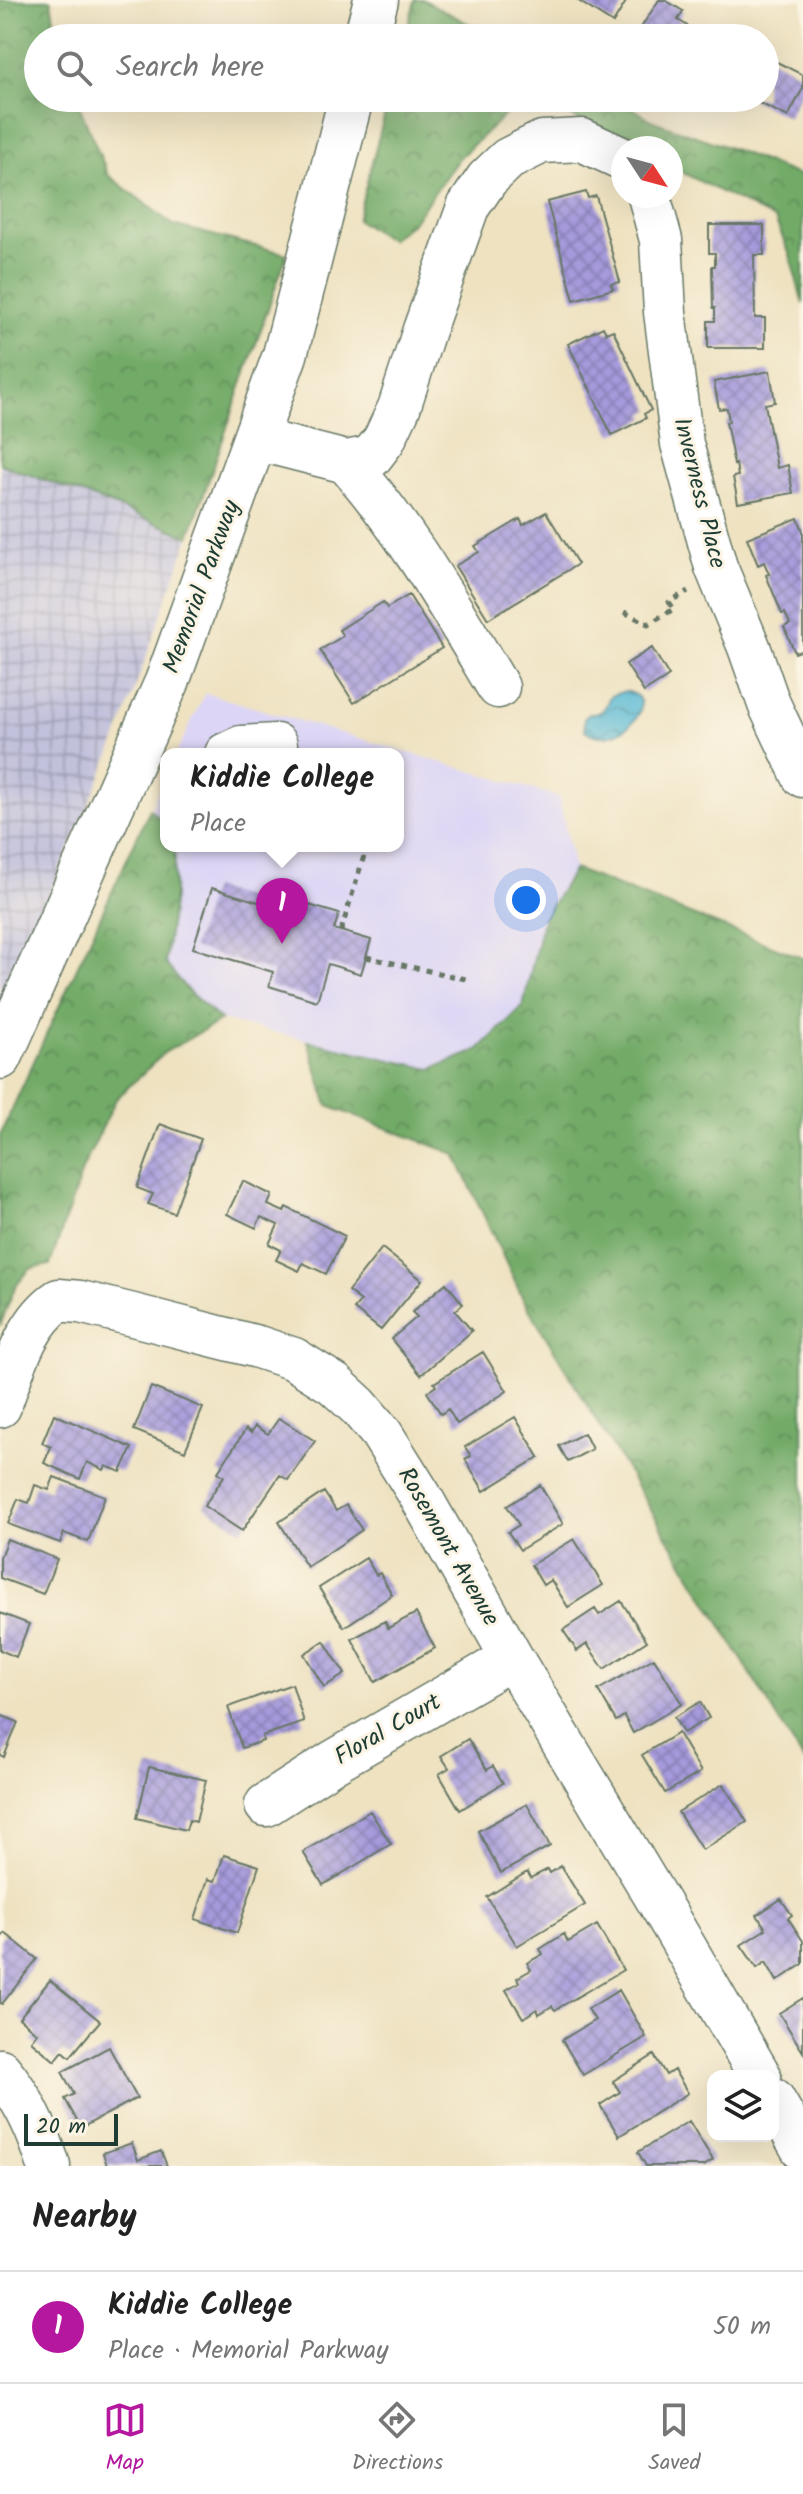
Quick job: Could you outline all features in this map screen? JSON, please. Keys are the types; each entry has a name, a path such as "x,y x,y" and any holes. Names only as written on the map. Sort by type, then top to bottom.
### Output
{"main road":[{"path":"370,24 376,0"},
{"name":"Memorial Parkway","path":"0,1057 167,682 285,355 347,112"}],"street":[{"path":"256,439 346,462 371,457 384,440 399,408 468,207 487,179 508,159 542,142 582,140 611,153"},
{"name":"Inverness Place","path":"652,208 661,240 665,312 682,444 716,567 769,704 803,776"},
{"path":"346,462 376,496 419,556 498,687"},
{"path":"239,748 276,745"},
{"name":"Rosemont Avenue","path":"0,1406 35,1324 48,1307 59,1300 80,1302 258,1347 294,1359 334,1384 381,1433 757,2070"},
{"name":"Floral Court","path":"266,1805 333,1762 512,1658"},
{"path":"0,2070 10,2082 42,2142 49,2166"},
{"path":"779,2109 803,2150"}],"path":[{"path":"624,612 648,624 674,609 669,602 697,587"},
{"path":"341,931 365,852"},
{"path":"366,957 470,980"}],"shaded area":[{"path":"0,464 108,503 189,537 116,741 0,1009"},
{"path":"205,693 392,748 179,748"},
{"path":"404,751 559,797 574,869 543,919 523,1006 477,1051 431,1069 221,1020 188,991 165,963 174,896 175,852 404,852"},
{"path":"160,788 160,818 150,809"}],"green space":[{"path":"0,0 51,0 55,24 24,24 24,112 82,112 108,175 173,225 287,254 189,537 108,503 0,464"},
{"path":"415,0 424,0 470,24 409,24"},
{"path":"385,112 510,112 459,158 413,222 390,240 357,220"},
{"path":"563,112 639,112 653,121 803,177 803,304 790,255 775,219 683,173 683,136 611,136"},
{"path":"150,809 160,818 160,852 175,852 174,896 165,963 188,991 221,1020 164,1053 116,1099 83,1168 50,1265 30,1269 15,1287 0,1326 0,1135"},
{"path":"574,869 803,958 803,1760 523,1299 455,1154 328,1106 308,1041 431,1069 477,1051 523,1006 543,919"}],"water":[{"path":"625,691 637,696 641,704 639,714 632,723 610,735 597,736 585,730 584,719 589,714 600,712 610,696"}],"building":[{"path":"577,0 627,0 613,23"},
{"path":"659,0 665,0 683,11 678,20 684,24 643,24"},
{"path":"779,63 803,75 803,88 788,117 778,112"},
{"path":"586,192 588,198 596,196 620,282 611,284 613,289 574,300 547,202"},
{"path":"709,225 764,225 764,255 754,255 755,318 765,318 765,348 708,348 708,321 715,321 712,266 715,266 715,253 709,253"},
{"path":"603,327 606,333 613,330 651,410 644,414 646,418 612,435 568,344"},
{"path":"770,371 775,402 765,404 777,468 788,465 793,493 738,503 733,477 738,476 726,422 729,422 727,408 719,409 714,382"},
{"path":"546,512 578,564 488,619 455,566 479,552 475,546 520,519 523,525"},
{"path":"798,518 803,531 803,650 795,653 784,627 790,624 785,613 782,614 764,562 758,565 747,538"},
{"path":"409,595 442,648 354,703 320,650 343,636 339,630 383,602 387,608"},
{"path":"652,648 669,676 644,692 626,664"},
{"path":"212,888 288,911 292,900 339,914 334,929 371,940 361,974 328,964 317,1001 269,986 273,972 193,948"},
{"path":"160,1124 201,1139 174,1213 148,1204 153,1194 137,1188"},
{"path":"243,1181 272,1195 268,1205 284,1212 286,1207 345,1236 326,1274 303,1263 299,1271 276,1260 281,1250 269,1244 278,1225 261,1217 256,1228 227,1214"},
{"path":"382,1248 422,1280 381,1330 354,1309 361,1301 348,1291"},
{"path":"446,1283 463,1304 455,1311 472,1331 421,1375 391,1339 417,1317 412,1312"},
{"path":"483,1352 507,1391 457,1424 448,1409 441,1414 427,1392 436,1386 434,1383"},
{"path":"151,1387 203,1408 185,1451 134,1430"},
{"path":"54,1414 132,1448 121,1472 106,1466 104,1470 87,1462 80,1479 44,1463 51,1447 42,1443"},
{"path":"515,1417 539,1457 484,1491 465,1459 471,1456 465,1447"},
{"path":"279,1418 315,1441 288,1480 280,1475 242,1531 204,1506 224,1476 218,1472 246,1429 251,1433 255,1426 268,1434"},
{"path":"584,1433 592,1449 568,1462 559,1446"},
{"path":"54,1477 105,1496 88,1542 64,1533 60,1543 8,1524 18,1499 29,1503 35,1485 49,1490"},
{"path":"540,1485 563,1524 520,1550 508,1532 519,1525 507,1506"},
{"path":"324,1492 336,1511 346,1505 362,1530 307,1567 279,1522"},
{"path":"7,1539 57,1559 43,1594 0,1578 0,1557"},
{"path":"574,1539 603,1585 568,1607 551,1580 543,1585 531,1565"},
{"path":"366,1558 376,1575 380,1573 392,1595 344,1627 319,1588"},
{"path":"621,1601 647,1641 604,1669 587,1644 577,1651 563,1630 595,1609 599,1615"},
{"path":"0,1613 29,1624 16,1657 0,1650"},
{"path":"416,1613 435,1648 375,1682 352,1639 385,1621 388,1628"},
{"path":"324,1641 345,1674 324,1687 304,1654"},
{"path":"654,1658 682,1704 633,1733 624,1716 616,1721 598,1690"},
{"path":"292,1684 304,1722 262,1736 263,1741 242,1748 228,1707"},
{"path":"700,1702 709,1718 683,1733 674,1717"},
{"path":"0,1715 18,1722 4,1757 0,1755"},
{"path":"678,1733 701,1772 665,1793 642,1755"},
{"path":"468,1739 487,1770 493,1766 503,1783 460,1810 439,1774 449,1768 441,1756"},
{"path":"149,1767 206,1780 196,1822 189,1820 186,1830 137,1818"},
{"path":"723,1784 747,1822 702,1850 678,1812"},
{"path":"527,1804 550,1846 501,1873 478,1831"},
{"path":"370,1811 391,1844 323,1885 303,1852"},
{"path":"224,1855 259,1866 237,1933 195,1919 208,1879 215,1881"},
{"path":"561,1866 585,1905 517,1946 487,1897 527,1872 531,1878 548,1869 550,1873"},
{"path":"781,1899 792,1915 788,1918 803,1941 803,1964 777,1981 766,1962 757,1968 741,1945 766,1929 757,1915"},
{"path":"597,1925 623,1970 555,2010 552,2006 539,2014 537,2009 523,2018 506,1990 519,1982 517,1978 531,1970 527,1963 543,1954 540,1949 564,1934 568,1942"},
{"path":"5,1933 37,1959 2,2004 0,1939"},
{"path":"50,1980 100,2021 70,2057 63,2051 55,2061 31,2041 37,2033 19,2018"},
{"path":"619,1990 646,2037 583,2075 562,2040 595,2020 588,2009"},
{"path":"803,1998 803,2052 779,2013"},
{"path":"109,2047 137,2098 81,2128 65,2099 74,2094 62,2072"},
{"path":"654,2055 666,2075 674,2070 688,2093 619,2136 600,2105 620,2092 613,2081"},
{"path":"689,2121 713,2160 704,2166 646,2166 638,2152"},
{"path":"132,2143 138,2160 161,2151 167,2166 107,2166 103,2153"}],"place":[{"name":"Kiddie College","path":"282,944"}]}
